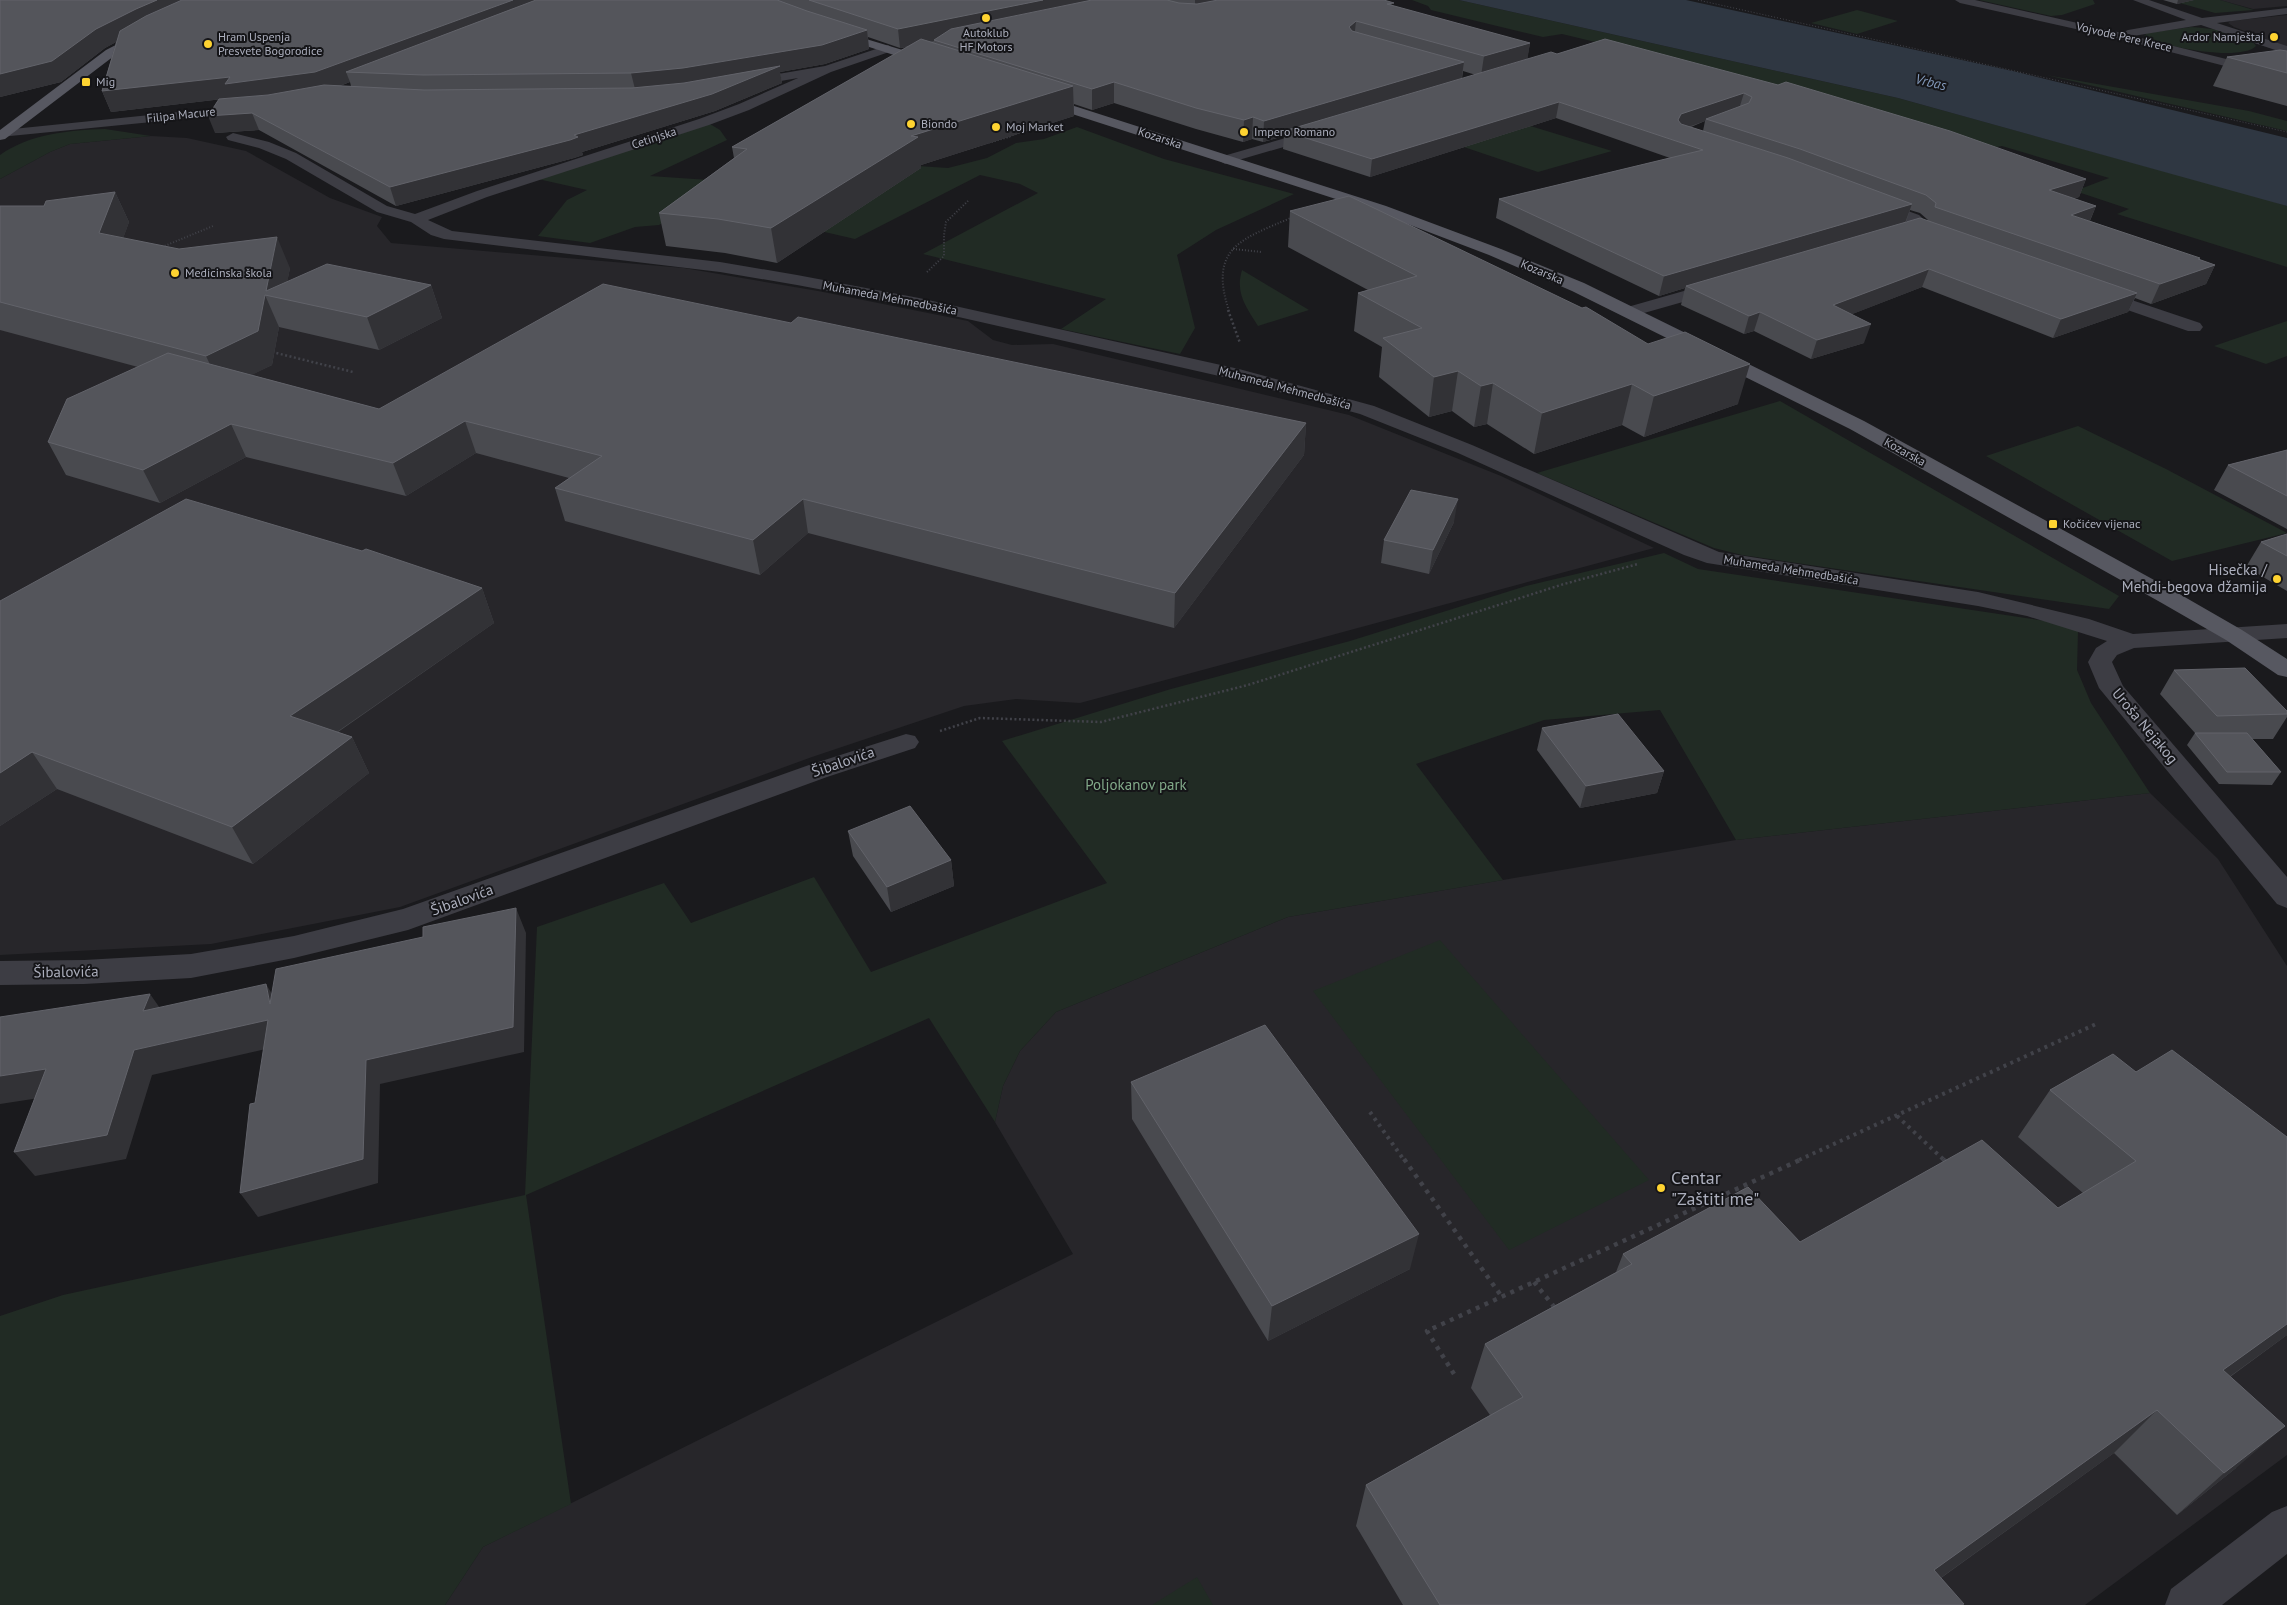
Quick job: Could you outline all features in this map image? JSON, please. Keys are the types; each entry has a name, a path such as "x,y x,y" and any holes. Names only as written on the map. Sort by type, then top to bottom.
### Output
{"main road":[{"path":"20,121 110,54 157,27"},
{"path":"824,29 947,68"},
{"name":"Kozarska","path":"1029,96 1381,209 1478,245 1578,287 1857,425 2234,636 2287,670"}],"street":[{"name":"Vojvode Pere Krece","path":"1960,0 2117,35 2287,78"},
{"path":"2138,0 2281,48"},
{"path":"2117,35 2205,21 2287,11"},
{"name":"Cetinjska","path":"416,219 482,194 704,122 744,107 827,69 888,48"},
{"path":"903,53 929,48"},
{"path":"2203,56 2255,57 2281,48"},
{"path":"730,86 827,69"},
{"name":"Filipa Macure","path":"1,130 261,107"},
{"path":"1,130 20,121"},
{"path":"1225,160 1334,128"},
{"name":"Muhameda Mehmedbašića","path":"233,138 264,145 291,156 382,209 416,219 437,232 467,239 720,267 888,297 1232,373 1367,410 1464,449 1692,550 1716,558 1749,565 1907,588 2006,605 2077,621 2131,641"},
{"path":"1862,198 1918,220 1920,223 1914,228 1876,239"},
{"path":"1914,228 1933,234"},
{"path":"1630,312 1734,282"},
{"path":"2082,288 2194,327"},
{"name":"Uroša Nejakog","path":"2287,631 2234,636 2191,635 2170,639 2131,641 2108,649 2103,654 2100,662 2112,688 2287,897"},
{"name":"Šibalovića","path":"0,973 84,972 190,966 294,947 408,920 818,771 906,742"},
{"path":"2187,1605 2287,1527"}],"path":[{"path":"1698,0 2287,132"},
{"path":"956,152 1020,134 1024,129"},
{"path":"888,297 941,263 945,256 945,226 969,200"},
{"path":"1232,373 1240,360 1242,348 1224,295 1222,265 1233,249 1258,233 1298,214"},
{"path":"158,248 213,226"},
{"path":"1233,249 1262,252"},
{"path":"268,351 353,372"},
{"path":"906,742 980,718 1101,722 1248,685 1564,584 1692,550"},
{"path":"1454,1374 1427,1331 2096,1024"},
{"path":"1370,1112 1502,1297"},
{"path":"1897,1116 1954,1168"},
{"path":"1719,1198 1726,1205"},
{"path":"1534,1282 1558,1312"}],"shaded area":[{"path":"2220,0 2287,0 2287,6 2253,9"},
{"name":"Ardor Namještaj","path":"2287,15 2287,47 2228,23 2231,21"},
{"path":"151,136 187,138 246,151 330,198 382,217 377,226 391,243 684,268 818,291 968,321 993,340 1012,345 1053,344 1349,415 1501,476 1654,548 1080,703 1016,699 964,706 812,757 400,907 211,944 0,955 0,179 50,152 70,144"},
{"name":"Centar \"Zaštiti me\"","path":"2150,793 2218,859 2287,966 2287,1455 2085,1605 445,1605 483,1547 1073,1254 995,1122 1003,1086 1020,1051 1056,1012 1288,917 1736,840"}],"green space":[{"path":"1412,0 1459,0 1898,98 2265,199 2287,206 2287,267 2117,214 2129,209 2075,191 2109,178 2002,146 1973,151 1612,46 1562,34 1543,37 1431,10 1428,6"},
{"path":"1979,0 2093,0 2095,4 2062,15 2051,16"},
{"path":"2169,0 2220,0 2254,10 2215,13"},
{"path":"1857,10 1898,21 1857,34 1811,23"},
{"path":"2191,27 2237,34 2252,41 2256,46 2248,51 2219,53 2183,48 2144,36 2147,33"},
{"path":"2046,75 2249,111 2287,121 2287,131"},
{"path":"1508,119 1612,151 1538,172 1452,143"},
{"path":"710,124 720,130 727,140 650,176 724,181 659,225 635,227 590,243 538,236 567,200 587,190 538,179"},
{"path":"1077,127 1164,159 1294,194 1216,230 1177,255 1195,328 1180,354 1061,329 1106,299 923,254 1038,193 1020,184 980,175 855,239 803,227 918,166 948,168 987,158 1016,143 1044,139"},
{"path":"105,129 151,136 70,144 50,152 0,179 0,155 11,148 50,134"},
{"path":"1242,270 1309,310 1258,326 1246,306 1241,293 1240,278"},
{"path":"2287,321 2287,356 2266,364 2214,346"},
{"path":"1780,401 2119,596 2109,609 1742,555 1714,548 1537,473"},
{"path":"2078,426 2166,469 2287,533 2172,561 1986,456"},
{"name":"Poljokanov park","path":"1664,553 1698,569 2052,622 2078,631 2077,670 2091,703 2150,793 1736,840 1660,710 1544,720 1416,764 1503,880 1288,917 1056,1012 1020,1051 1003,1086 995,1122 929,1018 526,1195 571,1504 483,1547 445,1605 0,1605 0,1316 63,1295 525,1195 537,927 664,883 691,923 814,877 871,972 1107,883 1002,741 1171,689 1350,641 1526,586"},
{"path":"1440,940 1649,1180 1509,1250 1313,991"},
{"path":"1197,1577 1213,1605 1152,1605"}],"water":[{"name":"Vrbas","path":"1459,0 1686,0 2017,72 2287,138 2287,206 1898,98"}],"building":[{"path":"0,0 157,0 96,29 52,61 0,74"},
{"path":"182,0 513,0 315,72 225,84 230,77 102,91 120,31 146,16"},
{"path":"536,0 777,0 867,30 822,45 683,68 631,73 423,75 346,72"},
{"path":"809,0 1043,0 898,29"},
{"path":"1092,0 1167,0 1197,4 1218,0 1384,0 1394,3 1387,4 1530,43 1484,56 1356,21 1349,27 1352,31 1464,62 1264,121 1253,117 1244,120 1196,108 1114,82 1092,89 934,40 951,29"},
{"path":"921,39 1073,86 911,136 918,137 771,228 718,219 659,213 747,149 732,147"},
{"path":"1605,39 1778,85 1786,82 1950,131 2086,179 2049,190 2096,206 2071,215 2200,258 2198,259 2215,265 2160,284 1935,207 1936,203 1926,195 1800,149 1706,119 1749,103 1752,97 1744,93 1681,114 1678,120 1681,124 1788,158 1912,204 1664,276 1499,199 1703,150 1559,102 1372,159 1284,131 1551,52 1557,54"},
{"path":"2280,50 2287,51 2287,73 2227,57"},
{"path":"780,66 712,94 574,135 578,137 570,140 390,187 252,113 208,116 219,99 268,95 324,85 424,90 632,88 684,83"},
{"path":"115,192 99,233 179,249 277,237 266,291 327,264 431,285 367,317 265,295 258,331 206,356 0,302 0,206 44,206 46,201"},
{"path":"1349,196 1582,308 1586,307 1648,344 1685,332 1750,364 1654,396 1632,384 1542,413 1493,383 1481,386 1458,371 1434,377 1383,338 1422,328 1358,293 1417,276 1290,211"},
{"path":"1920,218 2137,293 2061,319 1929,269 1833,305 1871,324 1817,340 1760,312 1749,316 1686,286"},
{"path":"603,284 791,323 798,317 1306,423 1175,593 803,499 753,540 555,488 602,456 465,421 393,463 231,424 143,470 48,442 67,399 168,353 379,409"},
{"path":"2287,450 2287,496 2228,465"},
{"path":"1411,490 1458,499 1433,550 1384,540"},
{"path":"186,499 362,551 366,549 482,588 290,716 352,737 232,827 32,752 0,773 0,601"},
{"path":"2287,534 2287,556 2261,542"},
{"path":"2245,668 2287,711 2287,714 2217,716 2174,670"},
{"path":"1618,714 1664,771 1586,786 1542,728"},
{"path":"2195,733 2247,733 2281,772 2227,772"},
{"path":"910,806 951,860 887,887 848,831"},
{"path":"516,908 513,1027 366,1060 363,1159 240,1193 250,1104 255,1103 268,1020 134,1050 107,1135 14,1152 46,1069 0,1076 0,1017 150,994 143,1011 266,984 270,1004 276,969 423,937 423,927"},
{"path":"1265,1025 1419,1234 1272,1306 1131,1082"},
{"path":"2172,1050 2287,1137 2287,1324 2223,1370 2285,1426 2224,1473 2157,1410 1934,1570 1964,1604 1962,1605 1440,1605 1366,1485 1523,1397 1485,1344 1632,1264 1623,1254 1748,1187 1800,1242 1982,1140 2058,1208 2136,1161 2050,1090 2113,1054 2136,1072"}],"place":[{"name":"Autoklub HF Motors","path":"986,18"},
{"name":"Ardor Namještaj","path":"2274,37"},
{"name":"Hram Uspenja Presvete Bogorodice","path":"208,44"},
{"name":"Mig","path":"86,82"},
{"name":"Biondo","path":"911,124"},
{"name":"Moj Market","path":"996,127"},
{"name":"Impero Romano","path":"1244,132"},
{"name":"Medicinska škola","path":"175,273"},
{"name":"Kočićev vijenac","path":"2053,524"},
{"name":"Hisečka / Mehdi-begova džamija","path":"2277,579"},
{"name":"Centar \"Zaštiti me\"","path":"1661,1188"}]}
